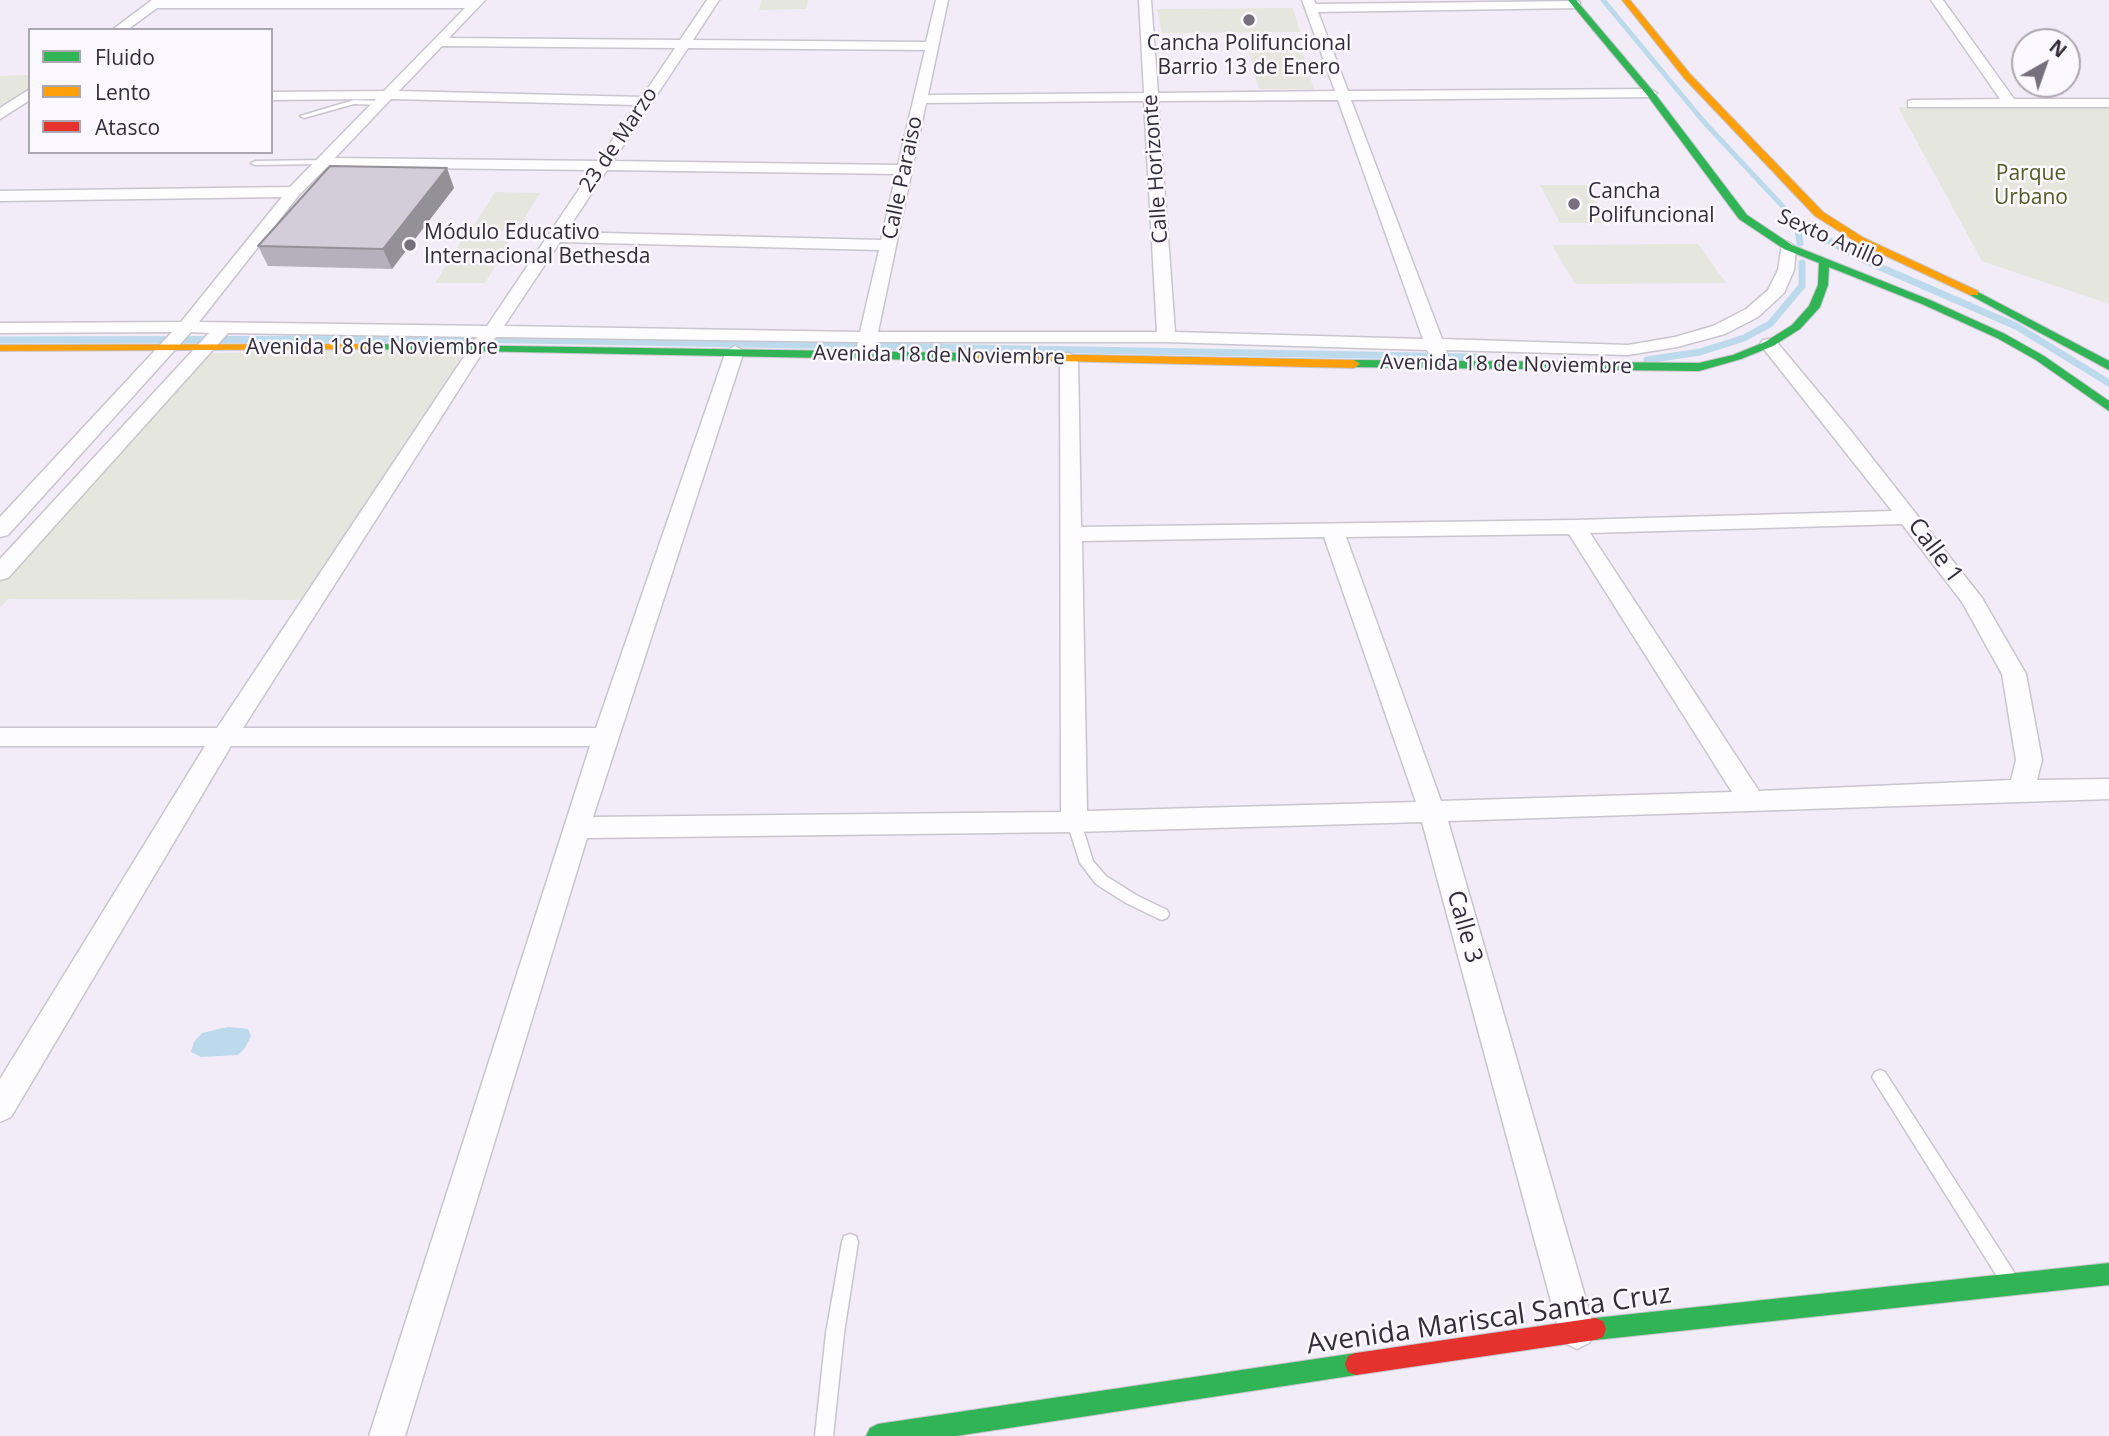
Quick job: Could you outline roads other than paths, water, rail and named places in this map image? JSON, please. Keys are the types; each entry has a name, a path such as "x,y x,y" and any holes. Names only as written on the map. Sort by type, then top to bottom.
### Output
{"street":[{"name":"23 de Marzo","path":"0,1107 225,735 484,339 713,0"},
{"name":"Calle Paraiso","path":"866,346 942,0"},
{"name":"Calle Horizonte","path":"1145,0 1166,337"},
{"name":"Sexto Anillo","path":"1626,0 1686,76 1819,214 1860,240 1998,304 2109,366"},
{"path":"1937,0 2010,103"},
{"path":"121,28 157,2 477,2"},
{"path":"1,528 175,340 294,192 477,2"},
{"path":"1438,354 1309,4 1574,3"},
{"name":"Sexto Anillo","path":"1574,3 1650,93 1743,217 1788,247 1926,302 2001,336 2040,358 2109,407"},
{"path":"440,42 932,46"},
{"path":"921,99 1344,93 1650,93"},
{"path":"0,115 28,96"},
{"path":"273,96 645,101"},
{"path":"1913,104 2109,103"},
{"path":"323,162 905,170"},
{"path":"0,196 294,192"},
{"path":"553,237 888,245"},
{"name":"Avenida 18 de Noviembre","path":"0,348 175,340 484,339 866,346 1069,358 1628,350 1677,342 1719,330 1752,313 1774,293 1786,270 1788,247"},
{"name":"Avenida 18 de Noviembre","path":"0,328 175,340 484,339 735,351 1166,337 1699,367 1737,357 1769,344 1796,327 1814,307 1823,285 1824,262"},
{"path":"0,573 211,340"},
{"name":"Calle 1","path":"1769,344 1971,598 2014,674 2026,729 2029,760 2021,790"},
{"path":"387,1436 605,737 735,351"},
{"path":"1069,358 1074,822"},
{"path":"1072,534 1575,527 1909,517"},
{"path":"1575,527 1752,802"},
{"name":"Calle 3","path":"1332,529 1432,811 1577,1331"},
{"path":"0,737 605,737"},
{"path":"578,828 1074,822 2109,789"},
{"name":"Avenida Mariscal Santa Cruz","path":"878,1436 1577,1331 2109,1274"}],"lane":[{"path":"303,116 354,102 381,99"},
{"path":"255,163 323,162"},
{"path":"1074,822 1087,863 1101,880 1162,914"},
{"path":"1880,1077 2012,1284"},
{"path":"824,1436 835,1333 850,1242"}],"water":[{"path":"228,1027 248,1029 251,1036 238,1055 201,1057 191,1052 194,1042 202,1033"}],"waterway":[{"path":"1603,0 1704,122 1801,226"},
{"path":"1797,225 1800,243"},
{"path":"1801,226 1866,261 2016,326 2109,383"},
{"path":"1647,360 1700,352 1744,338 1770,324 1802,286 1802,263"},
{"path":"0,340 467,339 1475,357"}],"place":[{"name":"Cancha Polifuncional Barrio 13 de Enero","path":"1249,20"},
{"name":"Cancha Polifuncional","path":"1574,204"},
{"name":"Módulo Educativo Internacional Bethesda","path":"410,245"}],"park label":[{"name":"Parque Urbano","path":"2031,186"}]}
